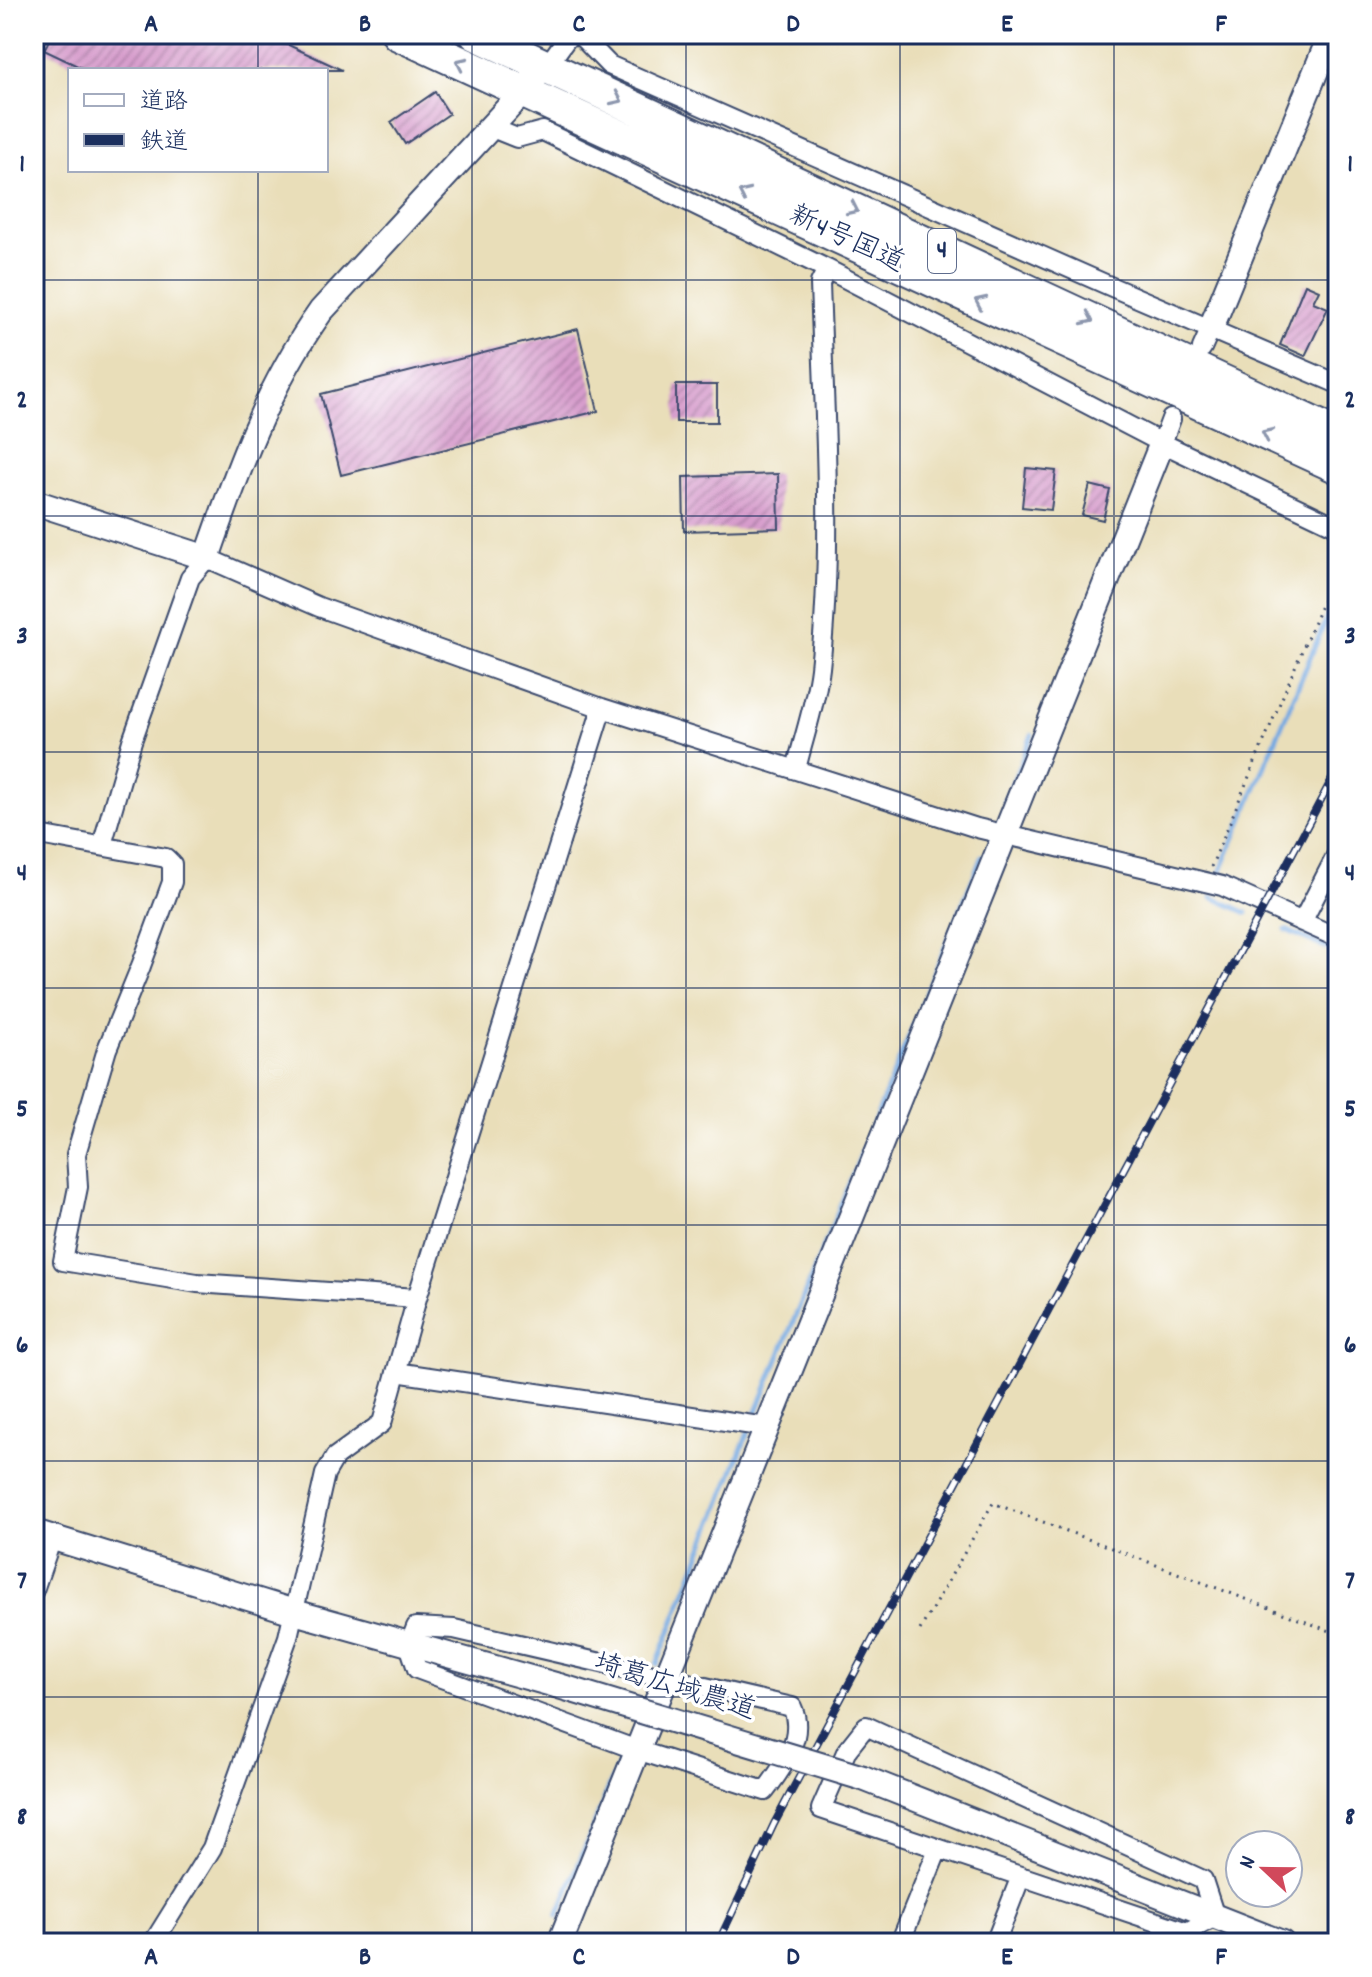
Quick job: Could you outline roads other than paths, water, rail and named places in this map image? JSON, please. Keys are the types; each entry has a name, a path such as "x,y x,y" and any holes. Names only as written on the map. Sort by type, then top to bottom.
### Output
{"highway":[{"name":"新4号国道","path":"398,34 1338,467"},
{"name":"新4号国道","path":"476,34 1338,435"}],"street":[{"path":"102,845 132,741 190,578 207,558 254,427 298,343 331,300 524,93 570,34"},
{"path":"579,34 609,65 1112,287 1206,338 1338,384"},
{"path":"1206,338 1331,34"},
{"path":"492,128 517,138 543,131 827,269 1162,443 1338,527"},
{"path":"796,769 819,671 824,604 827,508 820,283 827,269"},
{"path":"560,1943 1171,419"},
{"path":"34,502 207,558 319,607 602,708 1003,834 1222,886 1338,938"},
{"path":"153,1943 212,1848 288,1637 325,1474 335,1457 382,1423 417,1298 602,708"},
{"path":"34,834 166,858 172,864 172,882 107,1049 76,1154 78,1187 63,1261 197,1283 417,1298"},
{"path":"1302,922 1338,852"},
{"path":"396,1372 766,1427"},
{"path":"34,1590 43,1535"},
{"name":"埼葛広域農道","path":"43,1535 294,1612 559,1686 863,1778 1282,1943"},
{"path":"416,1627 454,1629 792,1707 795,1714 794,1741 784,1767 765,1791 637,1750 417,1669 409,1645 416,1627"},
{"path":"866,1726 1203,1880 1215,1917 1187,1932 821,1809 847,1750 866,1726"},
{"path":"900,1943 938,1849"},
{"path":"995,1943 1021,1876"}],"waterway":[{"path":"1220,873 1338,591"},
{"path":"1005,801 1032,735"},
{"path":"753,1421 982,856"},
{"path":"1212,897 1247,913"},
{"path":"1286,930 1338,953"},
{"path":"657,1664 749,1430"},
{"path":"558,1916 621,1757"}],"railway":[{"path":"718,1943 774,1824 1338,768"}]}
